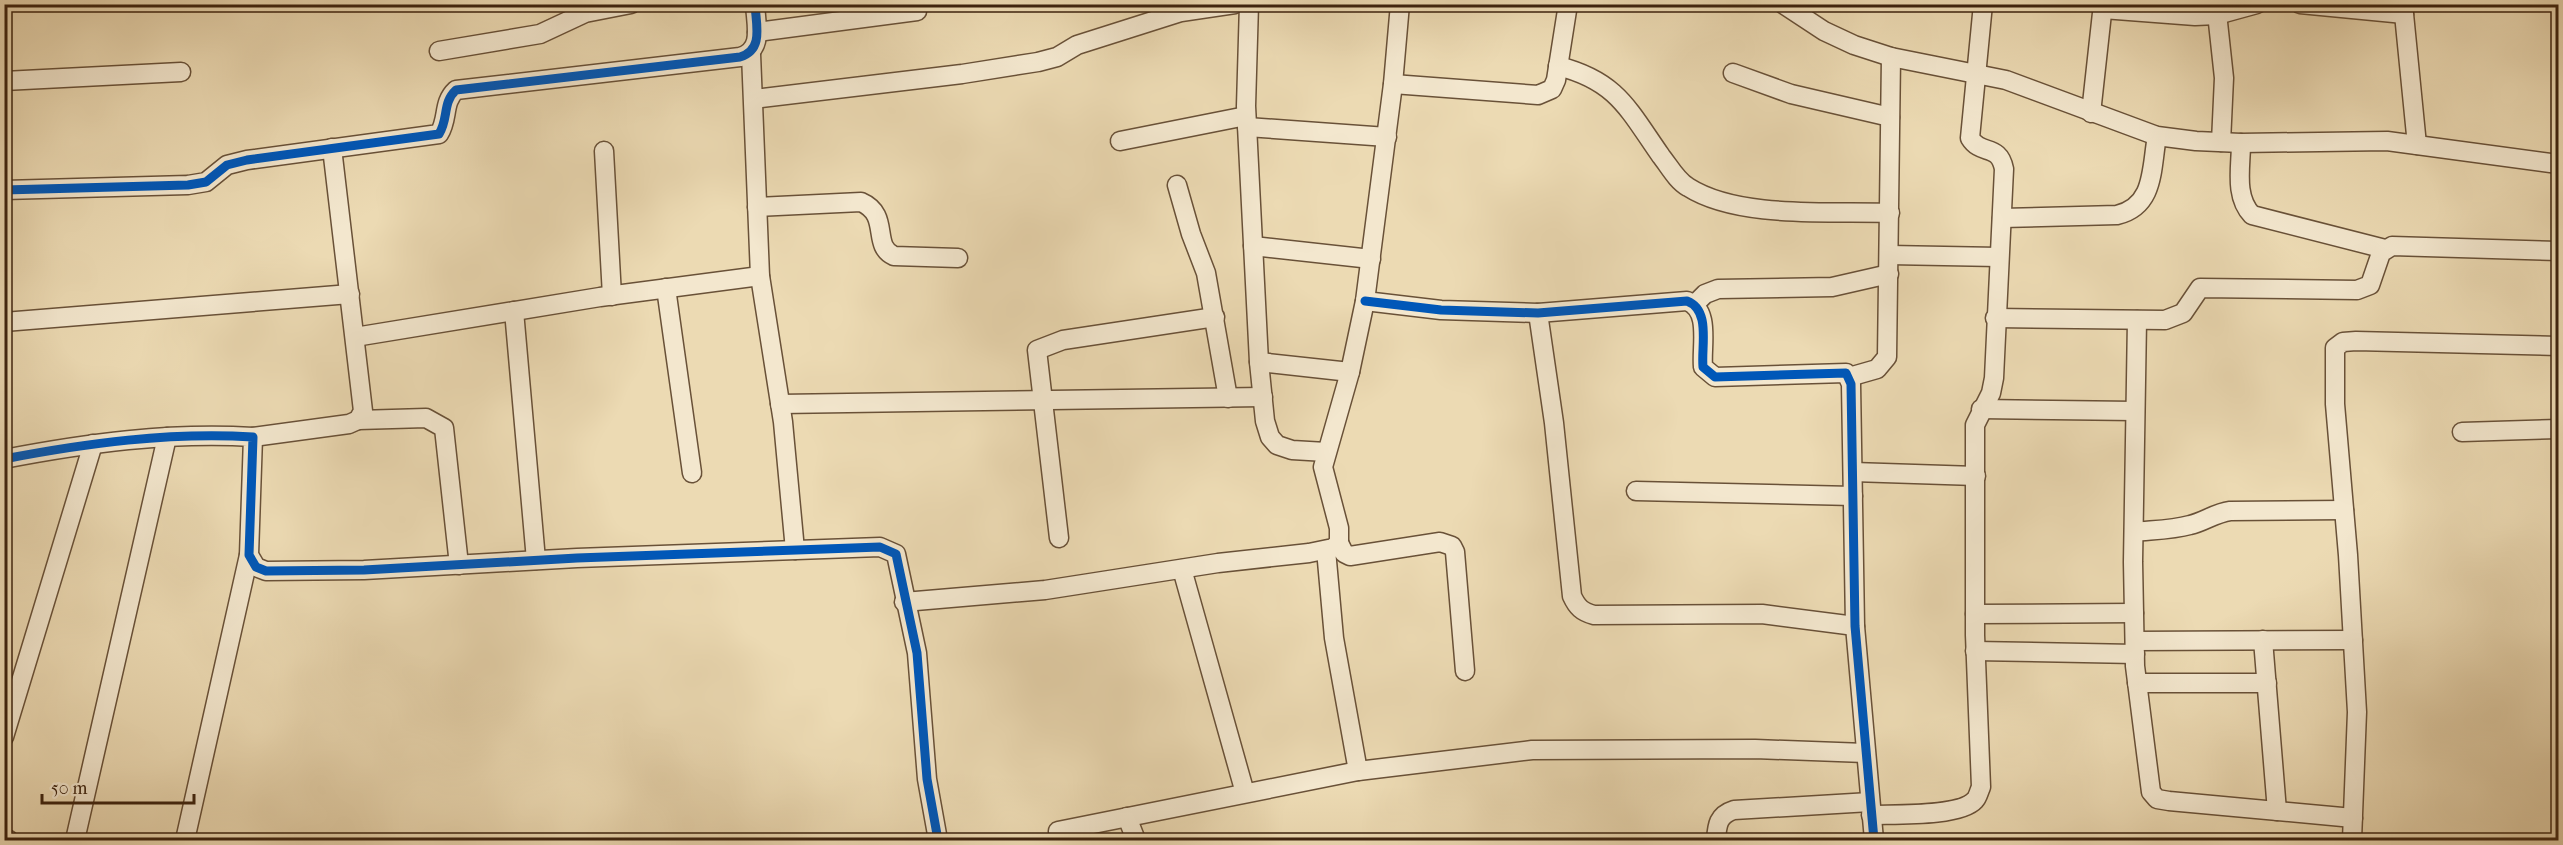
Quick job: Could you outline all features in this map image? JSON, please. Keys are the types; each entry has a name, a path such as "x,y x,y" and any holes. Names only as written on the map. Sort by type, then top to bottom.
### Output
{"street":[{"path":"439,51 540,34 585,13 631,4"},
{"path":"755,4 757,45 751,54 760,276 780,404 795,550"},
{"path":"754,99 962,74 1038,62 1057,57 1077,45 1151,13 1235,4"},
{"path":"1249,4 1247,122 1252,246 1265,421 1270,437 1277,445 1292,450 1326,452"},
{"path":"1358,771 1332,628 1332,546 1339,528 1323,467 1350,372 1365,301 1387,137 1400,4"},
{"path":"1393,84 1538,95 1552,89 1568,4"},
{"path":"1783,4 1824,31 1891,57 1975,74 2045,94 2157,136 2241,143 2363,141 2417,145 2559,164"},
{"path":"1716,840 1718,823 1724,813 1734,810 1871,808 1948,811 1967,806 1976,800 1981,787 1975,651 1975,425 1991,393 1994,378 1995,318 2004,169 2002,158 1996,152 1974,144 1970,138 1983,4"},
{"path":"2091,113 2103,7 2195,16 2216,10 2257,4"},
{"path":"2300,4 2403,9 2417,145"},
{"path":"2216,10 2224,78 2220,142"},
{"path":"757,32 917,11"},
{"path":"4,189 188,185 206,182 226,165 439,134 445,124 448,98 456,90 654,68 751,54"},
{"path":"1695,304 1702,318 1703,367 1715,377 1783,376 1839,371 1849,377 1877,369 1887,357 1891,57"},
{"path":"1558,66 1582,72 1604,83 1621,100 1685,186 1713,201 1746,208 1890,213"},
{"path":"4,81 181,72"},
{"path":"1733,73 1791,94 1890,117"},
{"path":"1120,141 1247,122 1387,137"},
{"path":"2002,218 2117,215 2129,212 2140,205 2146,195 2157,136"},
{"path":"2241,143 2240,195 2243,206 2252,215 2385,249 2401,246 2559,251"},
{"path":"333,148 362,397 363,411 358,420"},
{"path":"604,152 612,296"},
{"path":"1177,185 1191,234 1206,273 1228,398"},
{"path":"757,207 861,202 874,210 878,218 886,253 894,256 958,258"},
{"path":"1252,246 1371,259"},
{"path":"1995,318 2137,320 2175,318 2189,306 2195,292 2207,287 2364,288 2374,280 2378,262 2385,249"},
{"path":"1889,255 1999,257"},
{"path":"1695,304 1705,294 1718,289 1832,287 1889,274"},
{"path":"355,337 612,296 760,276"},
{"path":"666,288 692,473"},
{"path":"4,322 350,294"},
{"path":"1365,301 1441,310 1538,313 1676,301 1695,304"},
{"path":"514,311 536,560"},
{"path":"1538,313 1554,423 1572,596 1576,605 1584,613 1594,615 1762,614 1856,626"},
{"path":"1059,538 1036,359 1037,350 1042,346 1063,340 1215,317"},
{"path":"2137,320 2134,614 2137,683 2149,783 2157,799 2353,818"},
{"path":"2352,840 2357,712 2335,404 2335,348 2343,342 2356,341 2559,346"},
{"path":"1259,362 1350,372"},
{"path":"1849,377 1856,626 1874,840"},
{"path":"780,404 1263,397"},
{"path":"1981,409 2135,411"},
{"path":"4,459 93,444 203,434 253,437 325,429 358,420 426,418 444,428 459,565"},
{"path":"2462,432 2559,429"},
{"path":"75,840 166,437"},
{"path":"185,840 249,555 253,437"},
{"path":"4,737 93,444"},
{"path":"1853,472 1976,476"},
{"path":"1636,490 1853,496"},
{"path":"2134,532 2194,525 2219,512 2344,510"},
{"path":"904,602 1045,590 1332,546 1350,556 1440,542 1452,546 1455,552 1466,671"},
{"path":"249,555 256,567 266,571 288,572 861,546 880,547 896,554 904,602 917,653 927,779 938,840"},
{"path":"1182,569 1245,793"},
{"path":"1975,614 2134,614"},
{"path":"1975,651 2135,648 2263,640 2353,640"},
{"path":"2263,640 2277,811"},
{"path":"2137,683 2267,683"},
{"path":"1058,831 1358,771 1532,750 1755,749 1865,753"},
{"path":"1126,817 1136,840"},
{"path":"4,838 9,840"}],"cycle path":[{"path":"4,190 188,185 206,182 227,165 247,160 439,134 447,105 456,90 740,57 748,54 753,49 757,36 755,4"},
{"path":"1365,301 1441,310 1538,313 1687,301 1699,312 1702,320 1703,367 1715,377 1846,373 1851,384 1855,626 1874,840"},
{"path":"4,459 128,440 190,436 253,437 249,555 256,567 266,571 364,570 577,558 880,547 896,554 917,653 927,779 938,840"}]}
